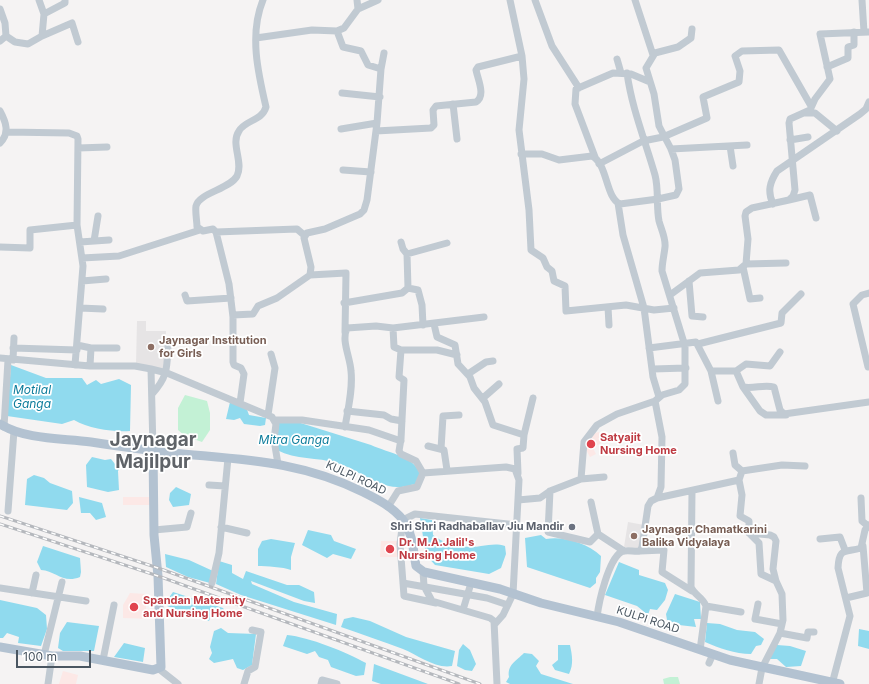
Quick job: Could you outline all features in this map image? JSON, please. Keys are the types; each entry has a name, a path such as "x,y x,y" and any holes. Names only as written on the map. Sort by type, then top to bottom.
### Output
{"main road":[{"name":"KULPI ROAD","path":"2,425 14,431 49,438 278,464 326,476 375,498 403,520 412,539 416,566 422,571 619,622 700,650 803,681 835,683"},
{"path":"0,647 48,656 80,656 153,670 159,669 161,664 158,576 154,530 153,450"}],"street":[{"path":"39,0 44,14 42,36"},
{"path":"44,14 66,3 65,0"},
{"path":"200,230 197,227 197,202 234,180 238,174 239,167 236,140 238,132 241,127 260,117 266,107 258,71 256,38 256,19 263,0"},
{"path":"357,0 358,9"},
{"path":"256,38 305,31 337,31 344,28 358,9 378,0"},
{"path":"510,0 522,56 524,88 519,122 521,154 529,210 531,250 543,258 547,267 552,272 554,281 565,286 566,311 632,306 654,310 674,308"},
{"path":"535,0 552,46 579,88"},
{"path":"635,0 653,55"},
{"path":"806,113 830,79 820,34 867,32 862,0"},
{"path":"0,10 5,23 6,36"},
{"path":"6,36 15,42 28,44 72,23 78,42"},
{"path":"618,203 658,199 676,195 679,189 675,160 659,126 646,68 653,55 658,51 678,47 692,38 692,29"},
{"path":"337,31 343,47 361,51 368,65 382,69"},
{"path":"828,67 848,58 848,47 854,46 854,32"},
{"path":"0,41 6,36"},
{"path":"597,161 643,141 663,136 707,118 703,97 739,82 740,71 735,56 742,51 779,50 811,106"},
{"path":"304,235 325,229 360,214 366,205 377,123 384,53"},
{"path":"376,130 431,128 434,125 434,108 453,104 476,102 479,100 481,91 476,70 478,67 522,56"},
{"path":"581,479 582,449 584,442 590,433 608,418 657,399 662,394 683,388 685,384 685,344 662,271 665,247 659,221 655,177 643,141 641,128 635,117 624,73 617,59"},
{"path":"650,82 624,73 608,75 579,88 575,92 575,104 597,161 612,195 618,203 623,235 644,308 662,437 661,487 657,498"},
{"path":"342,92 380,97"},
{"path":"772,204 770,196 770,182 777,171 860,114 869,102"},
{"path":"453,104 457,139"},
{"path":"0,111 7,132 5,138 0,143"},
{"path":"789,200 793,196 795,190 790,140 790,119 806,113 815,113 837,131"},
{"path":"342,129 377,123"},
{"path":"7,132 74,134 78,139 77,225 82,258 82,281 76,365"},
{"path":"790,140 808,137"},
{"path":"671,149 747,145"},
{"path":"730,146 733,166"},
{"path":"78,148 107,147"},
{"path":"521,154 542,154 558,160 588,155 597,161"},
{"path":"343,170 371,172"},
{"path":"760,298 750,299 745,266 748,239 745,216 746,212 752,208 810,195 816,218"},
{"path":"94,241 98,216"},
{"path":"0,247 30,248 30,230 77,225"},
{"path":"82,258 119,256 200,230 203,232 213,229 216,232 298,229 304,235 311,267 310,275"},
{"path":"216,232 227,274 231,298 233,315 233,362 234,366 241,368 244,374 240,403"},
{"path":"80,242 109,240"},
{"path":"402,242 403,249 407,254 408,288"},
{"path":"407,254 447,243"},
{"path":"670,295 700,273 739,270 745,266 786,263"},
{"path":"233,315 253,314 258,306 277,298 310,275 346,274 344,303 345,336 352,371 345,427"},
{"path":"82,281 106,279"},
{"path":"688,281 692,316 702,317"},
{"path":"344,303 402,292 408,288 418,290 422,306 424,325"},
{"path":"869,293 862,294 853,304 869,368"},
{"path":"649,348 693,342 698,344 781,323 782,313 801,294"},
{"path":"185,295 187,301 231,298"},
{"path":"608,307 609,325"},
{"path":"80,308 102,309"},
{"path":"345,336 347,328 351,326 393,328 484,317"},
{"path":"434,324 437,337 455,345 458,364 468,374 474,388 483,398 487,405 493,425 524,435"},
{"path":"393,328 394,347 401,350 436,350 456,355"},
{"path":"2,425 14,348 14,338"},
{"path":"698,344 712,371 718,401"},
{"path":"152,394 167,372 168,346"},
{"path":"14,348 117,348"},
{"path":"90,366 91,348"},
{"path":"401,350 399,377 404,380 399,453 416,461 423,473"},
{"path":"712,371 736,371 746,364 770,366 780,352"},
{"path":"268,415 275,368 271,354"},
{"path":"0,358 90,366 135,366 167,372 268,415 275,420 302,420 378,431 401,441"},
{"path":"468,374 486,362 493,361"},
{"path":"653,369 686,368"},
{"path":"151,369 153,450"},
{"path":"736,371 743,387 760,410 766,415 790,414 869,402"},
{"path":"483,398 499,384"},
{"path":"743,387 751,388 768,385 774,387 780,410 784,414 790,414"},
{"path":"495,624 503,615 514,594 518,500 517,449 524,448 524,435 533,398"},
{"path":"347,411 384,415 391,420 402,421"},
{"path":"441,449 443,416 459,415"},
{"path":"275,420 275,447 278,464"},
{"path":"8,511 14,431"},
{"path":"428,446 444,450 446,470"},
{"path":"733,453 735,465 742,471 782,465 804,466"},
{"path":"212,584 218,553 228,458"},
{"path":"423,473 506,466 515,469 518,473"},
{"path":"742,471 739,480 742,495 740,516 749,521 749,533 759,543 761,574 776,582"},
{"path":"388,507 398,491 417,487 423,473"},
{"path":"518,500 540,498 550,491 581,479 604,477"},
{"path":"640,551 642,547 648,506 652,501 657,498 739,480"},
{"path":"208,485 225,486"},
{"path":"550,491 548,532 590,542 598,534"},
{"path":"692,491 692,591"},
{"path":"846,598 867,593 862,546 865,530 868,525 862,521 861,498"},
{"path":"591,502 598,534 624,551 664,550 662,572 692,591 705,602 706,606 700,650"},
{"path":"154,530 187,526 191,514"},
{"path":"496,684 495,624 490,618 404,596 400,544 403,520 415,514 517,525"},
{"path":"221,527 247,533"},
{"path":"749,533 770,534 776,541 772,569 782,594 784,612 780,633 762,668 759,684"},
{"path":"820,539 840,537 845,550"},
{"path":"835,683 850,616 838,568 840,556 845,550 858,549 862,546"},
{"path":"597,617 602,588 614,561 621,552 624,551"},
{"path":"422,571 424,586 432,601 436,603"},
{"path":"32,593 36,575"},
{"path":"48,684 48,656 62,582"},
{"path":"403,583 487,598 508,605"},
{"path":"463,610 471,583"},
{"path":"0,588 86,601"},
{"path":"758,604 755,620 782,624"},
{"path":"103,660 114,605"},
{"path":"706,606 741,612"},
{"path":"244,684 248,671 255,667 261,632 252,630"},
{"path":"780,633 806,638 808,632 814,632"},
{"path":"709,663 713,654"},
{"path":"159,669 174,683"},
{"path":"321,684 322,680 337,684"}],"shaded area":[{"name":"Jaynagar Institution for Girls","path":"137,321 146,321 146,331 166,331 166,371 136,364"},
{"name":"Satyajit Nursing Home","path":"599,432 604,441 593,448 596,454 590,457 584,446 595,433"},
{"path":"123,497 152,497 152,505 123,505"},
{"name":"Jaynagar Chamatkarini Balika Vidyalaya","path":"628,522 644,525 640,549 624,547"},
{"name":"Dr. M.A.Jalil's Nursing Home","path":"381,541 399,541 398,557 380,557"},
{"name":"Spandan Maternity and Nursing Home","path":"130,593 146,594 146,609 156,609 155,619 123,618 123,605"},
{"path":"63,671 78,675 76,684 59,684"}],"green space":[{"path":"185,395 207,401 210,413 210,430 202,442 185,436 178,430 178,408"},
{"path":"678,677 680,684 664,684 663,679"}],"water":[{"name":"Motilal Ganga","path":"11,365 46,378 82,378 87,385 96,380 101,384 119,379 131,385 130,431 101,429 87,426 74,420 62,424 7,416"},
{"path":"230,402 246,407 249,415 266,418 265,425 260,426 244,424 240,418 234,420 226,419"},
{"name":"Mitra Ganga","path":"291,420 371,445 407,459 413,463 420,475 416,484 402,487 389,486 374,481 337,463 299,457 277,450 278,422"},
{"path":"92,457 105,460 111,459 115,464 122,464 118,471 119,490 108,492 87,487 86,465"},
{"path":"34,475 72,491 73,503 67,510 25,505 27,479"},
{"path":"176,487 191,494 189,505 173,507 169,500 170,493"},
{"path":"79,497 102,503 106,517 96,520 90,513 81,513"},
{"path":"420,518 432,520 433,535 449,543 469,547 496,544 505,546 506,554 501,568 489,574 435,565 426,555"},
{"path":"308,530 331,535 334,541 356,549 351,559 333,554 327,558 302,545"},
{"path":"541,535 546,539 553,538 568,540 582,544 589,547 601,556 600,572 596,578 596,583 590,588 527,567 525,538"},
{"path":"271,539 295,543 291,557 291,570 279,567 258,566 258,549 262,541"},
{"path":"43,546 80,558 80,577 69,579 41,570 37,562"},
{"path":"165,554 189,560 213,571 210,583 188,577 166,567"},
{"path":"219,561 232,565 232,573 243,579 246,571 287,585 299,585 314,592 315,603 304,601 251,581 252,584 294,602 337,614 336,625 241,595 216,584"},
{"path":"619,562 639,570 639,575 665,583 668,590 665,600 657,610 650,609 648,615 637,606 605,595"},
{"path":"173,592 223,608 226,613 213,611 209,621 167,606 168,599"},
{"path":"675,594 700,602 701,619 694,619 696,627 679,625 667,620 666,614"},
{"path":"0,600 37,608 46,615 47,629 41,646 18,643 19,637 7,633 3,638 0,638"},
{"path":"353,617 370,621 406,637 455,651 452,666 433,664 403,649 341,627 344,619"},
{"path":"67,622 99,626 94,651 63,651 58,648 60,633"},
{"path":"707,623 720,624 737,630 755,632 764,639 761,645 756,646 751,654 727,650 705,642"},
{"path":"221,628 228,633 256,634 252,665 243,670 237,668 233,659 214,663 209,659 212,653 210,647 214,631"},
{"path":"859,629 869,631 869,649 858,646"},
{"path":"287,635 316,642 366,663 364,675 356,676 331,667 328,660 319,657 315,651 307,654 283,646"},
{"path":"124,643 145,648 143,662 114,657"},
{"path":"463,644 470,650 476,664 472,671 465,670 457,666 459,650"},
{"path":"558,645 570,645 572,663 569,674 555,670 552,665 558,660"},
{"path":"777,645 790,646 806,651 801,666 786,667 777,659 768,659"},
{"path":"524,653 532,654 539,661 536,666 541,674 573,684 510,684 506,682 509,677 509,669"},
{"path":"374,664 428,684 381,684 372,681"}],"railway":[{"path":"0,516 158,568 480,684"},
{"path":"0,524 158,576 459,684"}],"place":[{"name":"Jaynagar Institution for Girls","path":"151,347"},
{"name":"Satyajit Nursing Home","path":"591,444"},
{"name":"Shri Shri Radhaballav Jiu Mandir","path":"572,527"},
{"name":"Jaynagar Chamatkarini Balika Vidyalaya","path":"634,536"},
{"name":"Dr. M.A.Jalil's Nursing Home","path":"390,549"},
{"name":"Spandan Maternity and Nursing Home","path":"134,607"}],"district":[{"name":"Jaynagar Majilpur","path":"153,451"}]}
